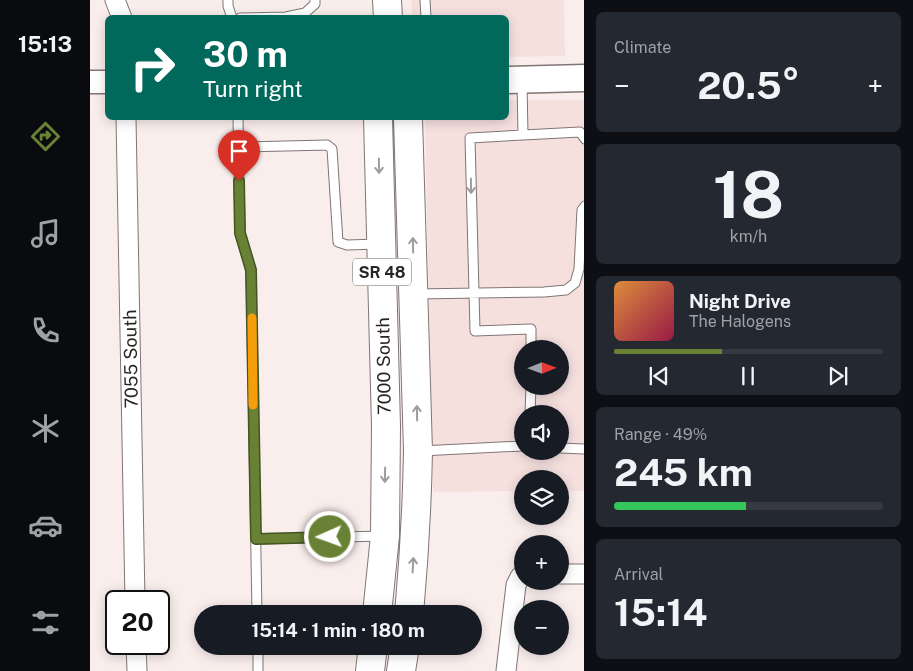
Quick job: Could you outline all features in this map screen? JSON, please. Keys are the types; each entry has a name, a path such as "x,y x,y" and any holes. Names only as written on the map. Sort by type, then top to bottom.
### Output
{"main road":[{"path":"388,0 388,15"},
{"path":"514,80 584,78"},
{"name":"7000 South","path":"378,120 386,426 385,536 378,605"},
{"name":"7000 South","path":"408,120 418,451 418,497 410,605"},
{"path":"370,671 372,655"},
{"path":"401,671 404,655"}],"street":[{"path":"115,0 121,15"},
{"path":"90,82 105,82"},
{"name":"7055 South","path":"126,120 136,590"},
{"path":"569,574 584,574"},
{"path":"506,671 515,590"},
{"path":"136,655 137,671"}],"lane":[{"path":"228,0 231,15"},
{"path":"296,15 305,13 315,4 315,0"},
{"path":"425,0 426,15"},
{"path":"514,80 522,135"},
{"path":"238,120 240,233 251,270 257,605"},
{"path":"531,340 531,329 475,331 470,138 580,132 584,139"},
{"path":"238,146 327,145 332,149 338,242 347,244 381,244"},
{"path":"414,294 566,290 575,283 578,269 582,210 584,206"},
{"path":"418,451 514,446"},
{"path":"569,448 584,449"},
{"path":"256,539 385,536"},
{"path":"258,655 258,671"}],"shaded area":[{"path":"411,0 564,0 565,56 509,57 509,15 412,15"},
{"path":"509,100 584,100 584,491 569,491 569,470 514,470 514,491 433,492 426,120 509,120"}],"slow traffic":[{"path":"252,318 253,405"}],"route":[{"path":"239,181 240,233 251,270 256,539 330,537"}]}
